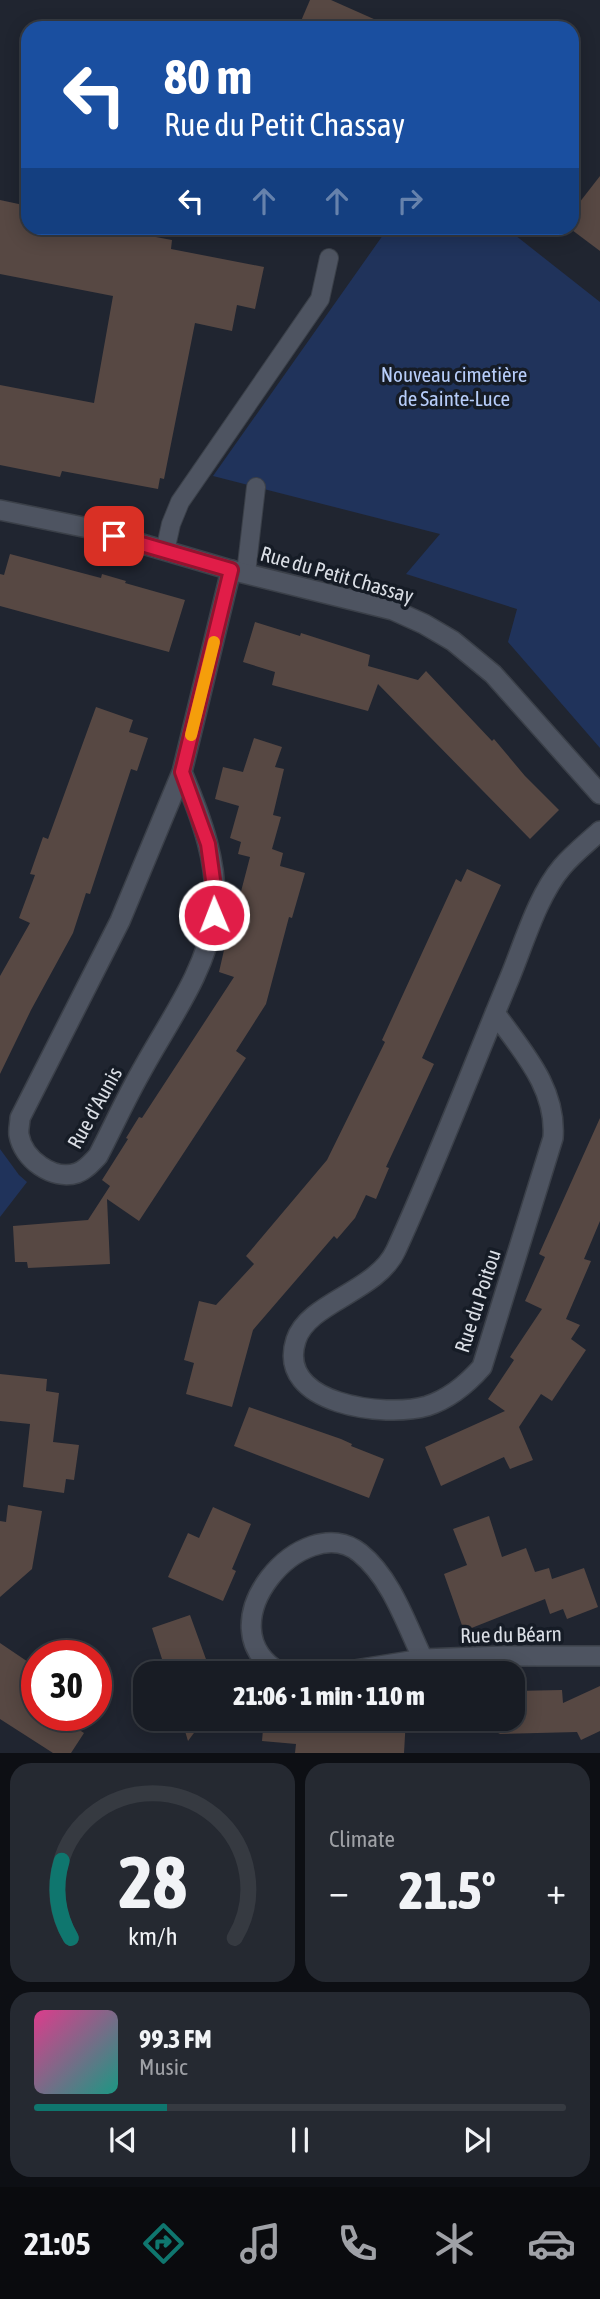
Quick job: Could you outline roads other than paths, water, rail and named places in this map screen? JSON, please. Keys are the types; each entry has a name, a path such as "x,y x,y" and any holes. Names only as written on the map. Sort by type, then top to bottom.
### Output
{"street":[{"name":"Rue du Petit Chassay","path":"0,510 88,528 238,571 393,610 453,640 493,674 600,794"},
{"name":"Rue d'Aunis","path":"182,772 208,844 214,915 208,943 193,980 98,1156 78,1173 49,1171 35,1162 23,1148 19,1134 20,1118 120,921 182,772 238,571"},
{"name":"Rue du Poitou","path":"495,1013 540,1078 550,1100 554,1121 553,1138 482,1367 466,1384 429,1405 407,1410 366,1408 334,1402 315,1393 302,1378 295,1363 295,1343 301,1327 315,1315 363,1286 394,1254 544,896 561,868 600,831"},
{"path":"266,1661 253,1640 251,1624 258,1593 271,1575 295,1555 328,1544 343,1545 358,1551 384,1580 423,1659"},
{"name":"Rue du Béarn","path":"411,1661 505,1656 600,1656"}],"lane":[{"path":"165,551 171,524 180,502 320,299 329,258"},
{"path":"238,571 256,487"}],"park label":[{"name":"Nouveau cimetière de Sainte-Luce","path":"454,387"}]}
